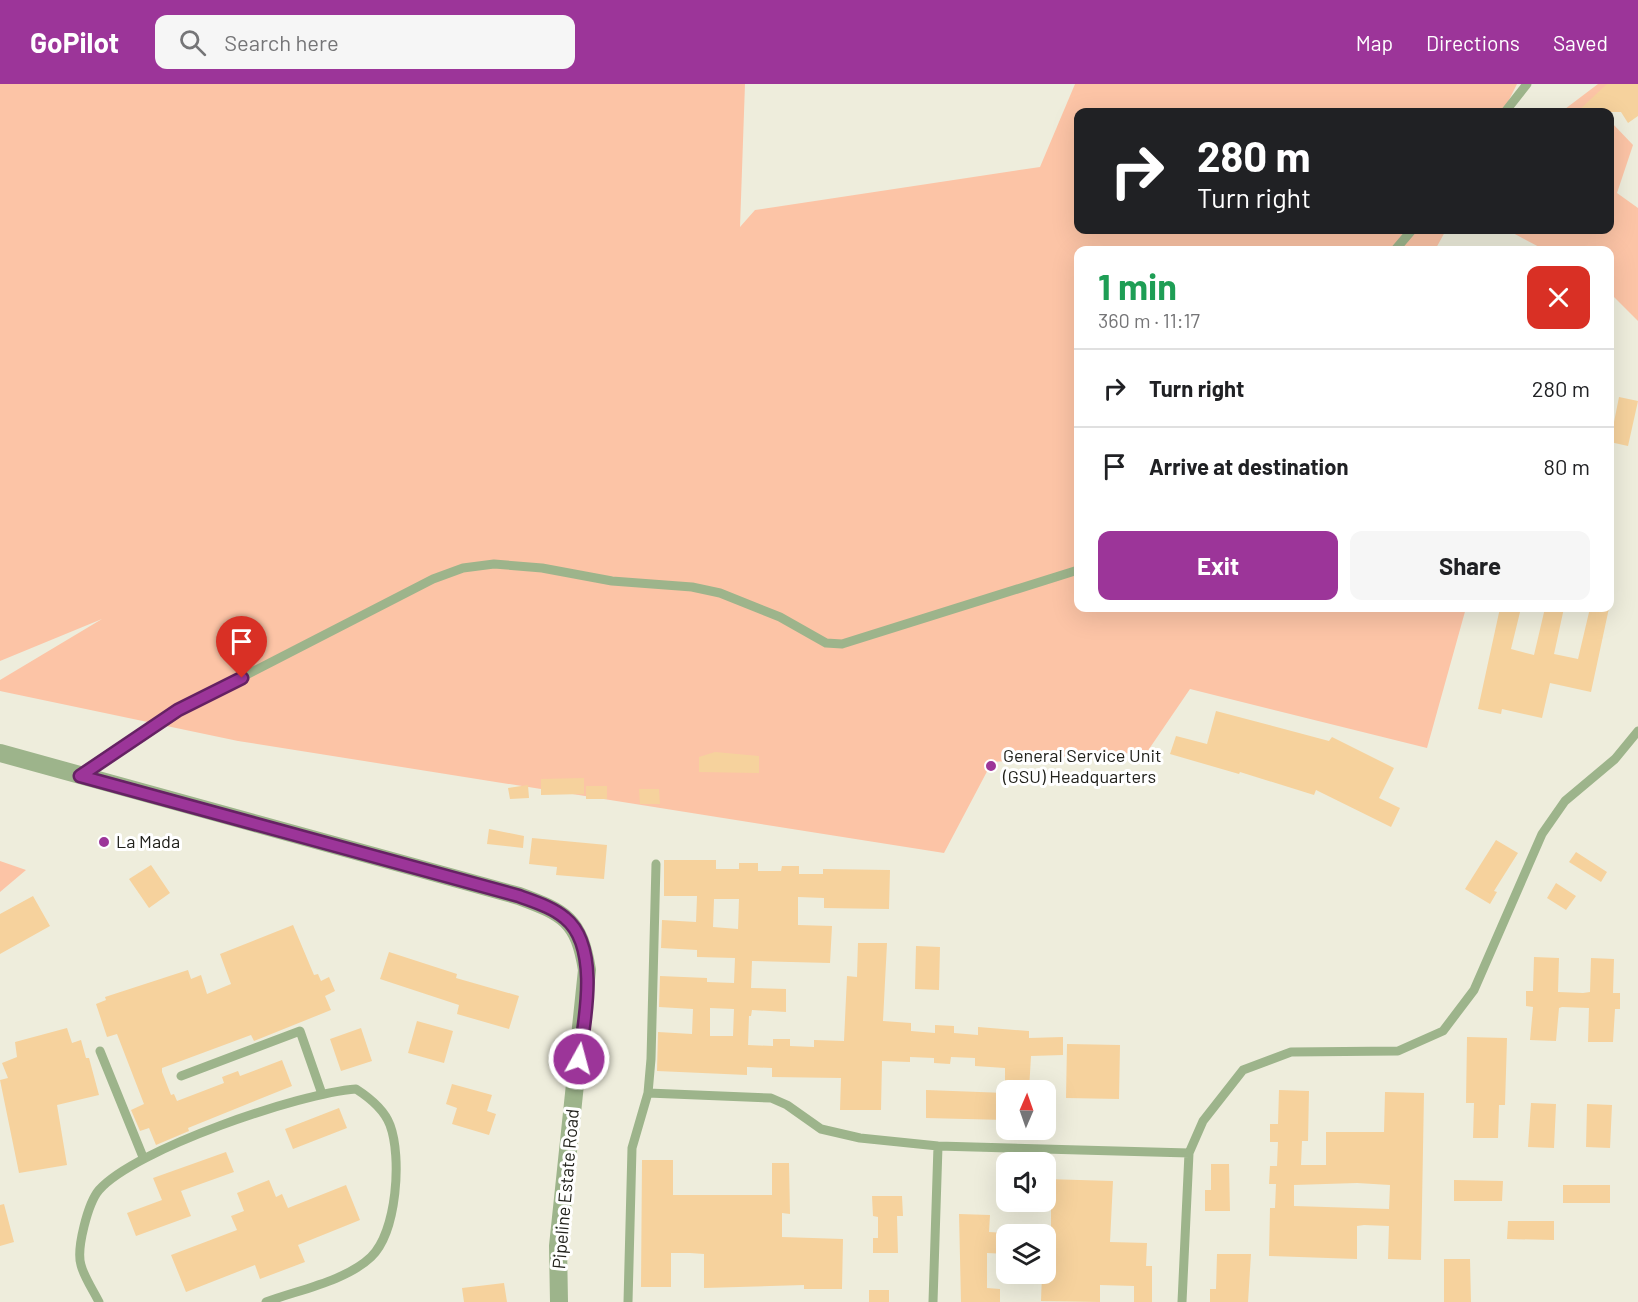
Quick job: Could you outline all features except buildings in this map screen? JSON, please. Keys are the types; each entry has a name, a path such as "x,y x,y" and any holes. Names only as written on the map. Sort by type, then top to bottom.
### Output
{"street":[{"name":"Pipeline Estate Road","path":"0,753 519,896 547,906 566,918 580,934 587,970 558,1246 559,1302"}],"lane":[{"path":"1507,108 1527,84"},
{"path":"1398,246 1409,234"},
{"path":"80,776 178,710 433,579 462,568 494,564 542,568 612,581 692,587 720,593 780,617 826,643 842,645 1074,571"},
{"path":"1182,1302 1189,1153 1203,1121 1243,1070 1291,1052 1398,1051 1443,1031 1474,990 1542,834 1564,801 1615,759 1638,731"},
{"path":"628,1302 632,1148 648,1093 656,864"},
{"path":"182,1076 300,1032 322,1094"},
{"path":"100,1051 143,1157"},
{"path":"99,1302 80,1263 83,1227 98,1191 143,1157 296,1099 356,1089 371,1098 391,1126 395,1170 392,1218 382,1245 371,1258 357,1268 297,1297 266,1302"},
{"path":"648,1093 771,1098 787,1105 821,1129 839,1135 938,1146 1189,1153"},
{"path":"933,1302 938,1146"}],"shaded area":[{"path":"0,84 745,84 740,227 755,210 1040,167 1075,84 1517,84 1505,108 1074,108 1074,234 1444,234 1437,246 1074,246 1074,612 1465,612 1427,748 1190,689 1147,752 992,762 944,853 238,741 0,691 0,680 102,619 0,661"},
{"path":"1598,84 1620,84 1588,108 1566,108"},
{"path":"1614,125 1633,145 1617,193 1638,208 1638,321 1614,297 1614,246 1537,246 1515,234 1614,234"},
{"path":"0,861 26,870 0,892"}],"place":[{"name":"General Service Unit (GSU) Headquarters","path":"991,766"},
{"name":"La Mada","path":"104,842"}],"route":[{"path":"242,678 178,710 80,776 519,896 547,906 566,918 580,934 584,952 587,970 579,1059"}]}
